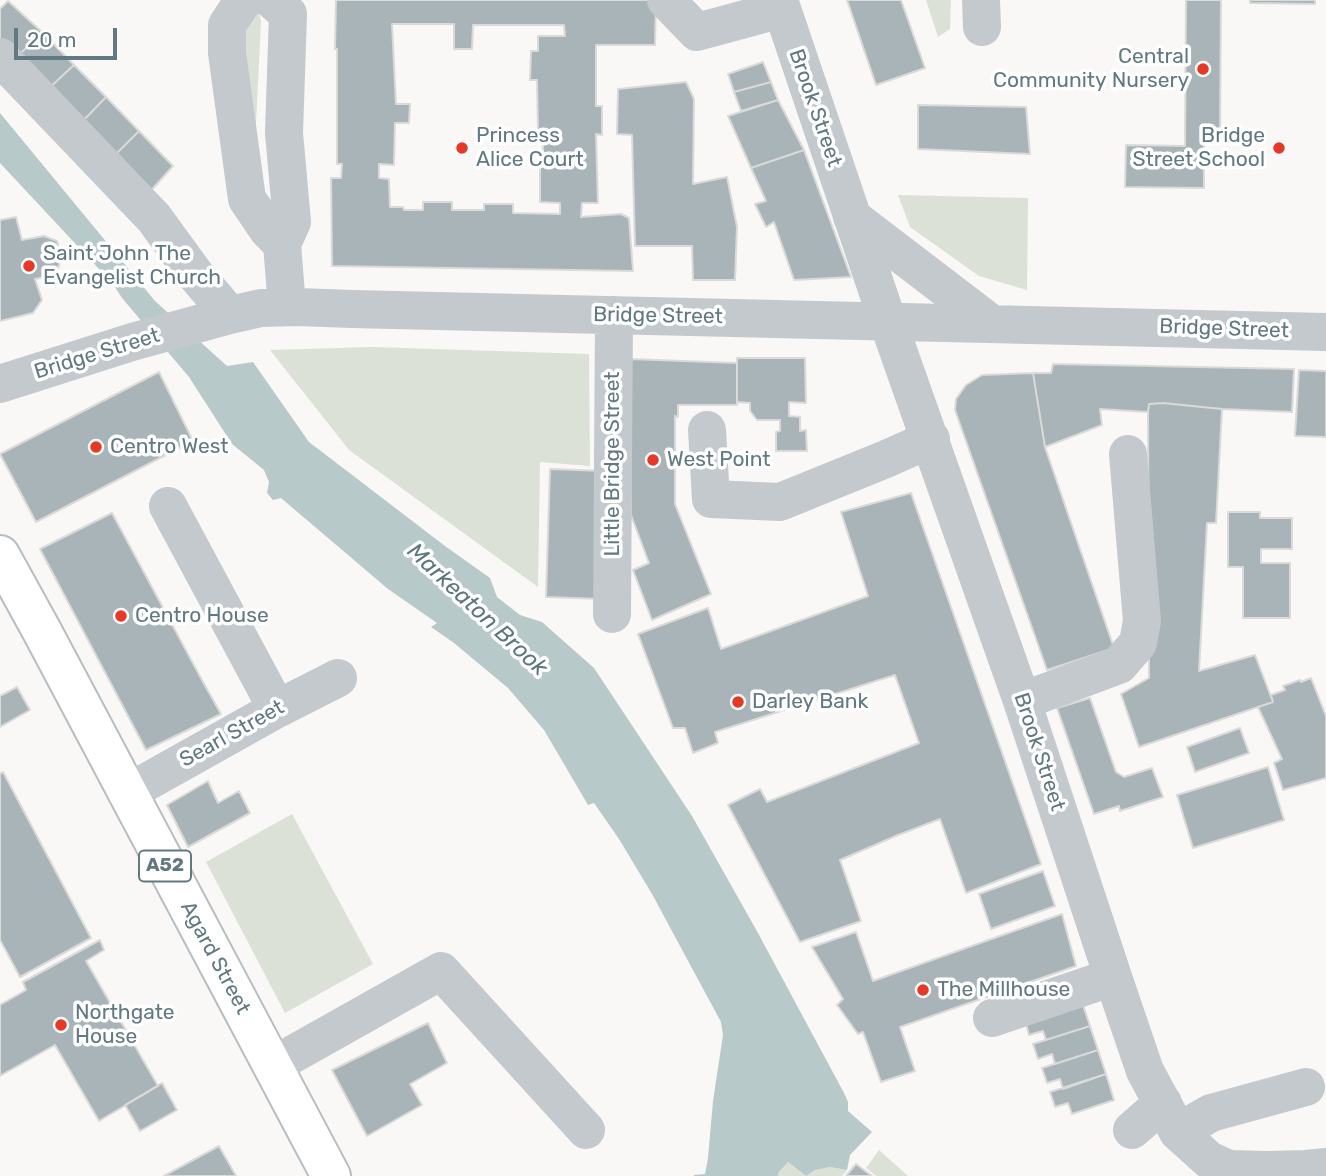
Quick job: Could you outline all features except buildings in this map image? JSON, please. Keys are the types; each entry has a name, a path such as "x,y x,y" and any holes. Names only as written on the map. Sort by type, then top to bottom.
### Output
{"main road":[{"name":"Agard Street","path":"0,555 331,1176"}],"street":[{"path":"666,0 697,32 780,5"},
{"path":"282,244 268,230 247,199 227,53 227,25 268,1 288,14 284,133 292,222 282,244 287,307"},
{"name":"Brook Street","path":"780,5 1022,701 1145,1071 1170,1117 1209,1160 1229,1169 1326,1167"},
{"path":"0,57 154,218 194,273 217,318"},
{"path":"852,217 992,324"},
{"name":"Bridge Street","path":"0,384 132,342 261,308 1326,332"},
{"name":"Little Bridge Street","path":"612,614 614,315"},
{"path":"707,430 711,499 780,502 930,439"},
{"path":"1022,701 1119,665 1138,643 1142,621 1128,454"},
{"path":"167,506 277,709"},
{"name":"Searl Street","path":"127,793 338,678"},
{"path":"272,1066 441,971 586,1130"},
{"path":"992,1018 1113,977"},
{"path":"1132,1130 1170,1117 1211,1113 1306,1087"}],"shaded area":[{"path":"926,0 951,0 950,29 938,37"},
{"path":"259,13 261,21 256,124 252,126 242,41 249,14"},
{"path":"898,195 1028,198 1027,290 979,276 910,227"},
{"path":"372,347 589,354 590,466 540,462 538,587 349,450 270,350"},
{"path":"292,814 373,964 285,1013 206,862"},
{"path":"879,1150 908,1176 876,1176 866,1168"},
{"path":"788,1162 806,1176 778,1176"},
{"path":"830,1167 847,1170 842,1176 806,1176 815,1170"}],"water":[{"name":"Markeaton Brook","path":"0,113 155,301 227,366 253,362 309,442 490,578 497,597 520,615 542,622 594,668 692,816 844,1093 848,1111 872,1132 850,1155 847,1170 830,1167 815,1170 806,1176 788,1162 778,1176 694,1176 705,1174 708,1158 723,1035 721,1022 619,839 594,803 588,805 544,730 508,688 431,627 437,623 388,589 281,498 273,500 267,493 269,482 264,470 232,444 189,377 113,284 0,163"}],"place":[{"name":"Central Community Nursery","path":"1203,69"},
{"name":"Princess Alice Court","path":"462,148"},
{"name":"Bridge Street School","path":"1279,148"},
{"name":"Saint John The Evangelist Church","path":"29,266"},
{"name":"Centro West","path":"96,447"},
{"name":"West Point","path":"653,460"},
{"name":"Centro House","path":"121,616"},
{"name":"Darley Bank","path":"738,702"},
{"name":"The Millhouse","path":"923,990"},
{"name":"Northgate House","path":"61,1025"}]}
